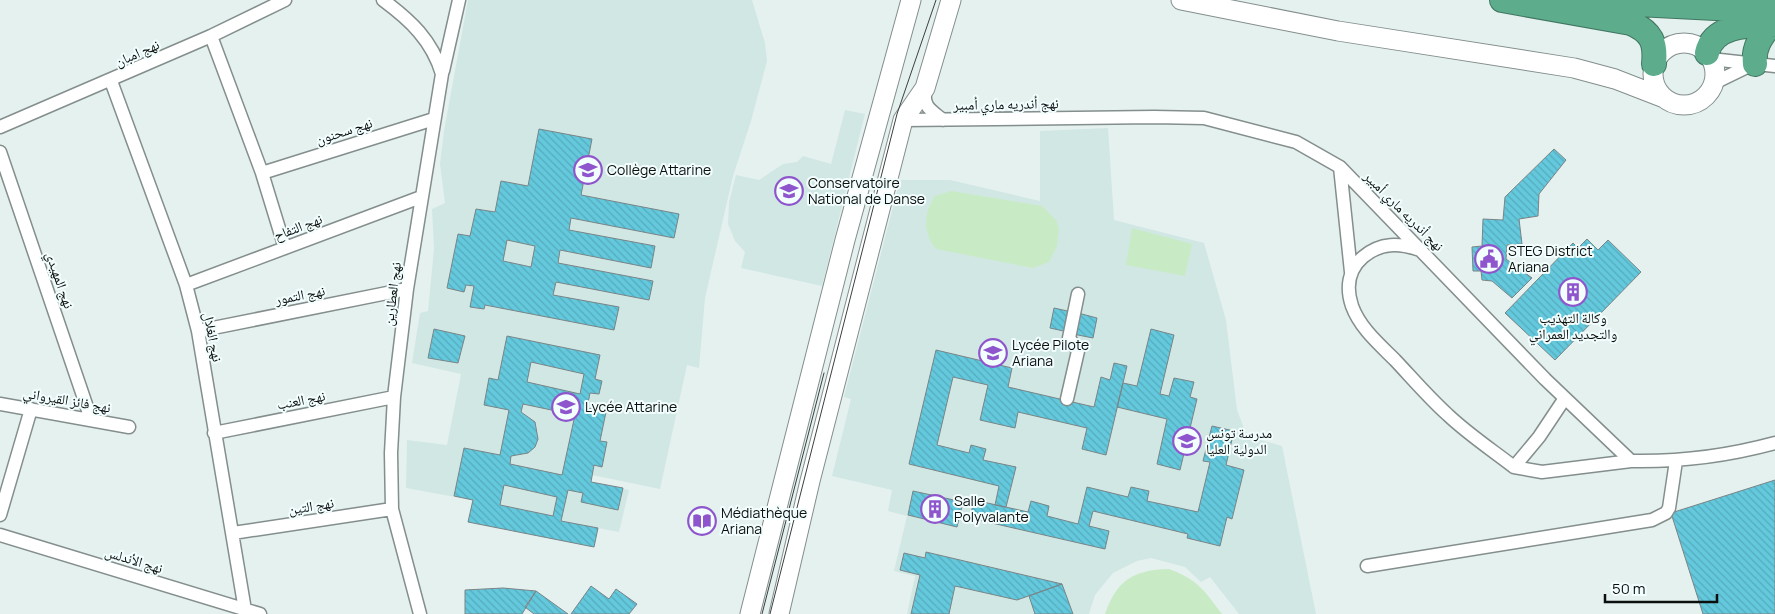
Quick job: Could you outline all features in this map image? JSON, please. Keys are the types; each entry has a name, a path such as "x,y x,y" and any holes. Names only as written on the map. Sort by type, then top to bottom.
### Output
{"highway":[{"path":"1502,0 1638,26 1651,37 1655,48 1654,67"},
{"path":"1558,0 1774,20"},
{"path":"1709,56 1712,40 1724,30 1774,20"},
{"path":"1761,64 1758,42 1774,20"}],"street":[{"name":"نهج امبان","path":"0,128 211,36 284,0"},
{"path":"383,0 408,18 427,40 437,57 442,74"},
{"name":"نهج العطارين","path":"420,614 392,509 391,453 394,397 420,197 442,74 459,0"},
{"path":"750,614 846,240 911,0"},
{"path":"779,614 813,468 903,120 924,88 951,0"},
{"path":"940,35 952,13 964,0"},
{"path":"1181,0 1338,30 1574,68 1615,79 1675,103 1687,105 1699,101 1708,93 1714,83 1715,71 1709,56"},
{"path":"211,36 262,173 285,248"},
{"path":"1664,98 1656,88 1653,77 1654,67 1660,54 1669,46 1681,43 1693,44 1709,56 1761,64"},
{"path":"1714,83 1761,64"},
{"path":"1615,79 1654,67"},
{"name":"نهج الغلال","path":"111,81 186,285 198,331 245,610"},
{"name":"نهج أندريه ماري أمبير","path":"924,88 924,101 930,110 943,120"},
{"name":"نهج سحنون","path":"262,173 434,118"},
{"name":"نهج أندريه ماري أمبير","path":"903,120 1204,118 1296,142 1340,166 1565,398 1631,461"},
{"name":"نهج المهيدي","path":"0,152 91,419"},
{"path":"1340,166 1351,272 1348,288 1352,305 1368,332 1448,415 1514,467 1542,472 1631,461 1676,462 1741,452 1775,443"},
{"name":"نهج التفاح","path":"186,285 420,197"},
{"path":"1351,272 1363,257 1391,244 1404,245 1424,252"},
{"name":"نهج التمور","path":"198,331 407,289"},
{"path":"1067,399 1078,351 1069,338 1078,294"},
{"name":"نهج العنب","path":"214,434 394,397"},
{"path":"1514,467 1536,442 1565,398"},
{"name":"نهج فائز القيرواني","path":"0,404 129,427"},
{"path":"0,514 31,409"},
{"path":"1368,566 1652,520 1666,513 1669,508 1676,462"},
{"name":"نهج التين","path":"233,533 392,509"},
{"name":"نهج الأندلس","path":"0,535 260,614"}],"shaded area":[{"name":"Collège Attarine","path":"468,0 752,0 765,43 767,61 751,121 733,176 705,298 699,368 687,365 660,489 592,475 591,482 629,490 619,532 598,528 594,547 468,522 472,500 406,488 407,440 447,445 461,374 412,363 420,313 428,311 434,249 432,209 445,203 440,164 444,131"},
{"name":"Conservatoire National de Danse","path":"845,110 865,114 822,286 741,268 745,252 735,241 728,224 729,202 736,175 759,180 783,164 797,162 803,156 831,164"},
{"path":"1108,128 1114,220 1204,243 1226,320 1237,410 1247,436 1282,446 1316,614 1239,614 1210,577 1201,582 1185,567 1151,558 1137,561 1113,573 1095,595 1089,614 907,614 915,576 894,571 907,516 888,511 892,490 832,476 851,399 844,397 900,180 950,180 1040,201 1040,131"}],"green space":[{"path":"951,191 1042,206 1056,220 1059,228 1057,246 1049,262 1033,268 936,249 927,230 928,210 935,196"},
{"path":"1132,228 1192,244 1185,276 1126,265"},
{"path":"1169,569 1187,577 1200,587 1222,614 1105,614 1115,593 1128,579 1146,572"}],"building":[{"path":"539,129 592,139 581,195 679,214 674,238 571,218 569,230 655,246 651,268 560,250 558,263 653,281 649,300 556,282 553,295 619,307 614,330 485,305 484,309 470,307 474,286 466,285 464,292 447,288 458,234 470,236 476,209 495,212 501,181 528,186","holes":["507,240 535,246 531,267 503,261"]},
{"path":"1554,149 1566,160 1539,194 1538,216 1519,219 1522,244 1507,245 1506,259 1532,278 1512,298 1492,281 1482,280 1481,271 1473,271 1472,247 1482,246 1483,219 1503,220 1505,197"},
{"name":"وكالة التهذيب والتجديد العمراني","path":"1587,239 1598,250 1608,240 1641,272 1555,360 1505,313 1573,243 1578,248"},
{"path":"1054,308 1072,312 1068,332 1050,328"},
{"path":"1078,313 1097,318 1093,338 1073,334"},
{"path":"434,329 465,336 458,363 428,358"},
{"path":"1151,329 1174,335 1160,394 1169,396 1174,378 1194,382 1190,397 1197,399 1180,470 1157,464 1167,419 1117,407 1123,383 1137,386"},
{"path":"507,336 600,355 595,379 602,381 599,394 590,393 587,408 606,412 600,441 607,442 602,467 594,465 591,482 623,488 618,510 581,502 583,493 568,490 561,521 598,528 594,547 468,522 473,500 454,496 464,448 500,455 509,410 484,405 489,378 498,380","holes":["531,362 584,374 580,394 527,382","523,404 575,415 562,475 510,464 511,456 528,453 535,447 538,439 535,422 521,412","504,485 557,497 553,516 500,505"]},
{"path":"936,350 1012,368 1008,387 1094,407 1101,377 1110,380 1114,363 1127,366 1106,455 1082,449 1087,428 1018,412 1015,428 980,420 988,385 953,377 937,445 969,453 971,445 986,449 983,460 1016,467 1006,507 995,505 999,486 909,464"},
{"path":"1212,426 1234,431 1226,465 1244,470 1232,519 1227,517 1220,546 1187,538 1188,534 1093,511 1089,526 1109,531 1105,549 970,518 974,500 1028,512 1031,501 1049,506 1047,516 1078,524 1087,487 1128,497 1131,487 1149,491 1147,501 1198,512 1210,462 1203,461"},
{"path":"1775,480 1775,614 1703,614 1671,513"},
{"name":"Salle Polyvalante","path":"913,491 963,502 957,527 908,515"},
{"path":"926,552 1062,584 1017,600 955,586 949,614 911,614 920,575 900,570 904,553 925,558"},
{"path":"1062,584 1073,614 1035,614 1029,596"},
{"path":"591,586 609,599 616,589 637,604 629,614 571,614"},
{"path":"503,588 536,591 522,614 465,614 465,590"},
{"path":"536,591 568,614 534,614 525,607"}],"tram line":[{"path":"770,614 897,114 936,0"},
{"path":"762,614 824,373"}],"place":[{"name":"Collège Attarine","path":"588,170"},
{"name":"Conservatoire National de Danse","path":"789,191"},
{"name":"STEG District Ariana","path":"1489,259"},
{"name":"وكالة التهذيب والتجديد العمراني","path":"1573,292"},
{"name":"Lycée Pilote Ariana","path":"993,353"},
{"name":"Lycée Attarine","path":"566,407"},
{"name":"مدرسة تونس الدولية العليا","path":"1187,441"},
{"name":"Salle Polyvalante","path":"935,509"},
{"name":"Médiathèque Ariana","path":"702,521"}]}
